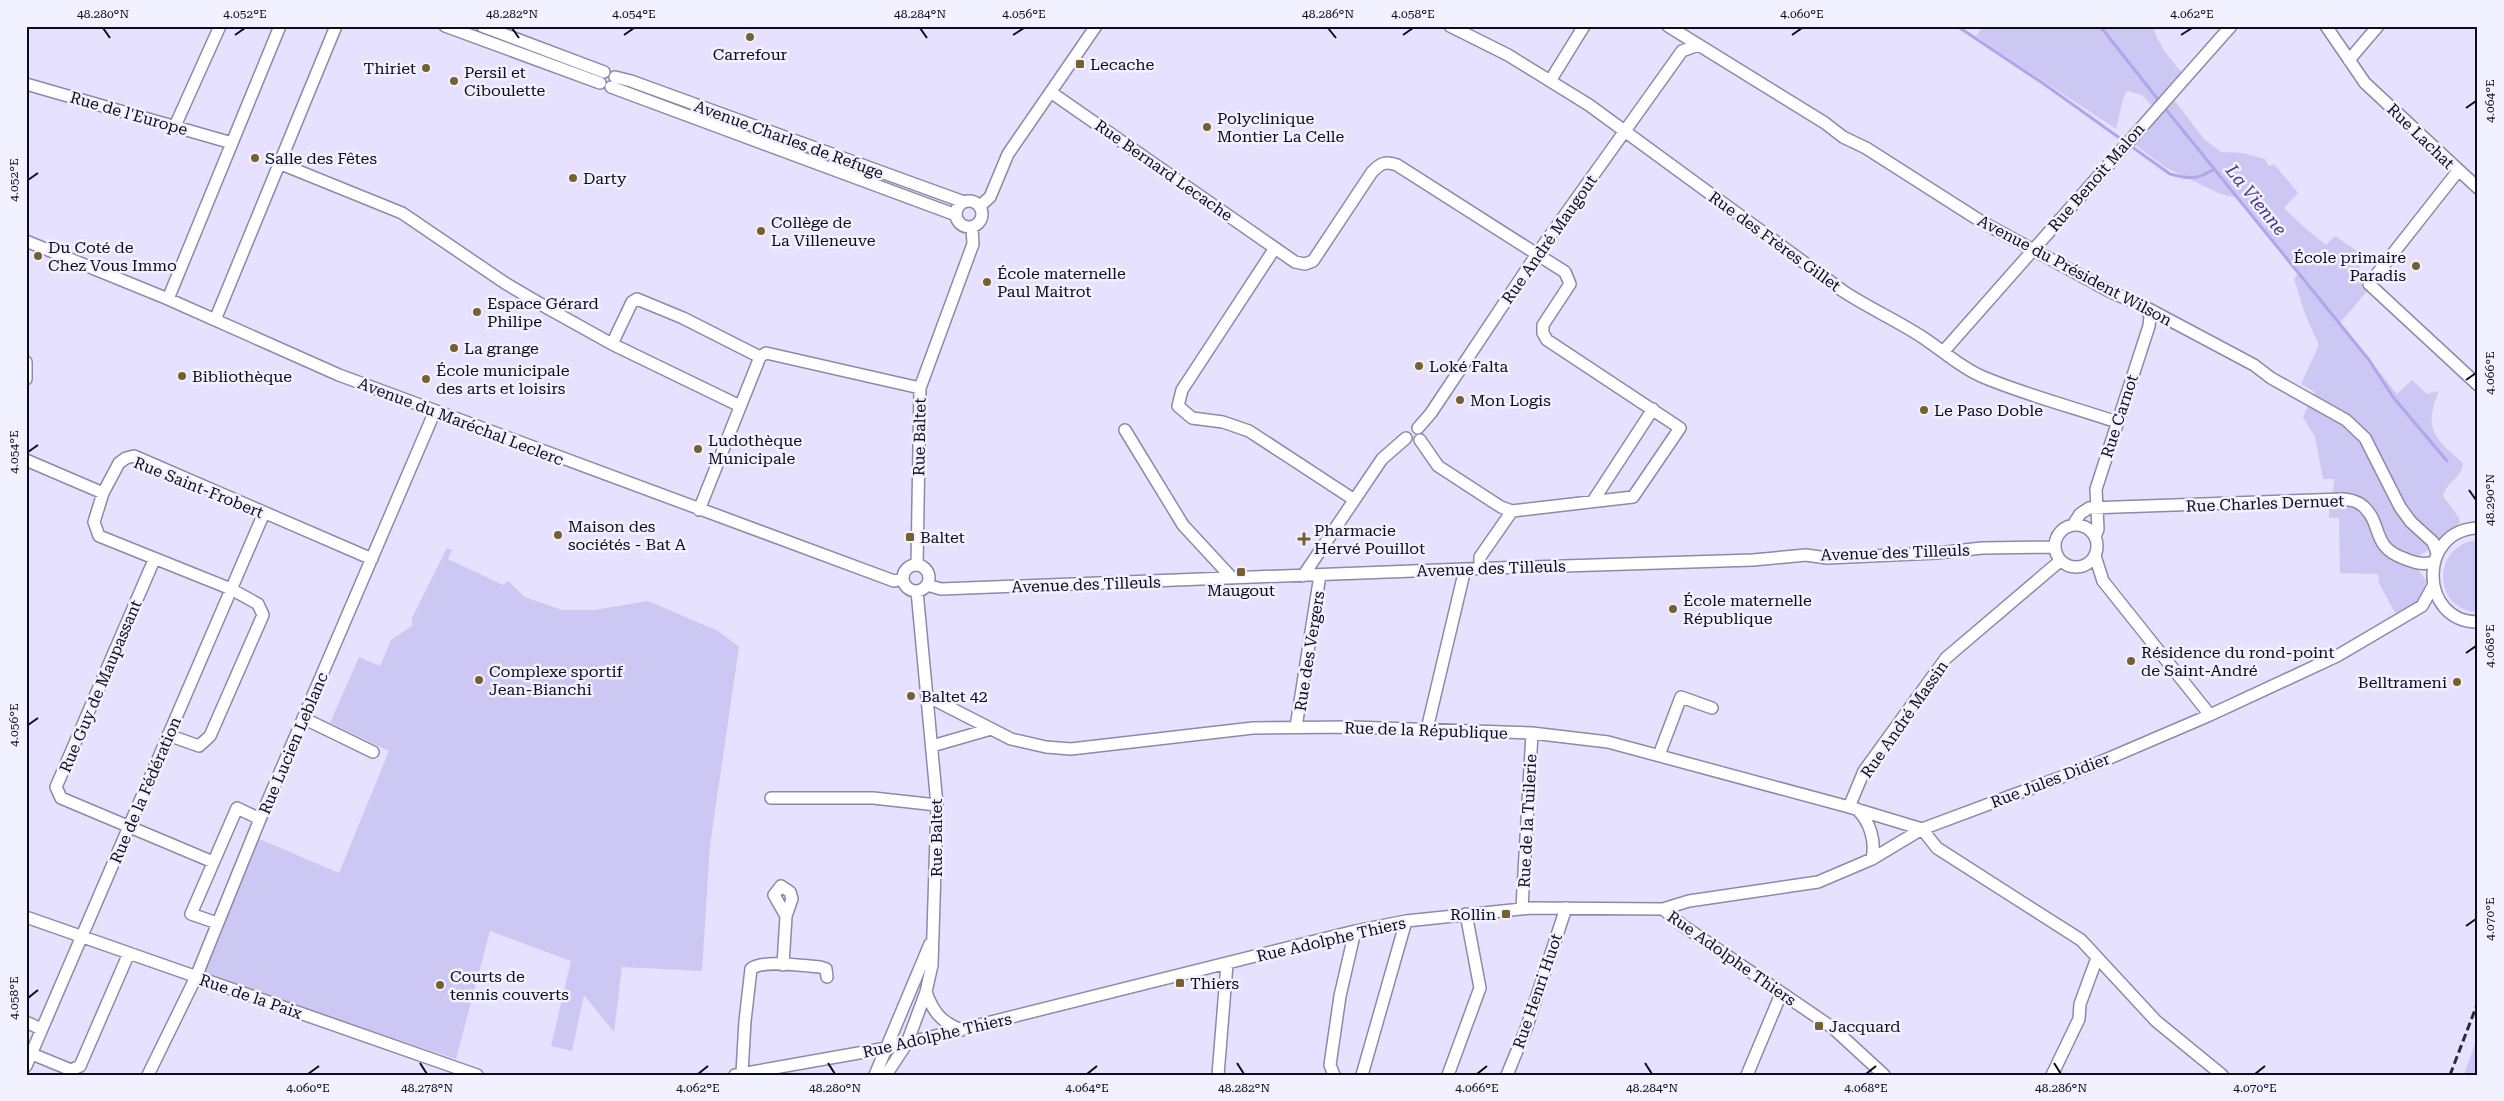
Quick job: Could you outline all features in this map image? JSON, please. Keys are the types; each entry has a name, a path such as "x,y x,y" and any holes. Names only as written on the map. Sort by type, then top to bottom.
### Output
{"street":[{"path":"175,126 220,26"},
{"path":"168,299 280,26"},
{"path":"215,320 281,164 336,26"},
{"name":"Avenue Charles de Refuge","path":"445,26 602,77"},
{"name":"Avenue Charles de Refuge","path":"482,26 602,77"},
{"path":"980,206 990,197 1008,154 1052,93 1096,26"},
{"name":"Rue des Frères Gillet","path":"1450,26 1508,55 1589,105 1843,291 1919,335 1981,376 2117,422"},
{"path":"1550,81 1584,26"},
{"name":"Avenue du Président Wilson","path":"1668,26 1825,123 1842,137 1866,148 1949,199 1982,222 2111,292 2163,316 2334,411 2355,427 2374,452 2400,507 2410,522 2433,542 2435,558"},
{"name":"Rue Benoit Malon","path":"1943,352 2231,26"},
{"name":"Rue Lachat","path":"2326,26 2365,83 2478,188"},
{"path":"2349,60 2378,26"},
{"path":"1680,34 1682,51 1698,45"},
{"name":"Rue André Maugout","path":"1418,428 1431,413 1536,254 1682,51"},
{"name":"Avenue Charles de Refuge","path":"602,77 610,72 613,82"},
{"name":"Avenue Charles de Refuge","path":"613,82 964,202"},
{"name":"Avenue Charles de Refuge","path":"613,82 956,215"},
{"name":"Rue de l'Europe","path":"26,84 232,143"},
{"name":"Rue Bernard Lecache","path":"1052,93 1295,262 1305,264 1313,262 1372,172 1380,164 1387,162 1397,165 1536,254"},
{"path":"281,164 402,213 505,284 612,344 740,406"},
{"path":"2458,171 2369,284 2478,385"},
{"path":"973,201 980,206 982,219 972,227 963,226 956,215 958,207 964,202 973,201"},
{"name":"Rue Baltet","path":"886,1075 907,1043 926,992 932,965 937,805 922,588 928,572 917,565 920,388 973,244 972,227"},
{"name":"Avenue du Maréchal Leclerc","path":"26,241 168,299 339,376 699,510 898,580"},
{"path":"1275,248 1182,390 1178,406 1192,418 1223,422 1249,431 1353,499"},
{"path":"1302,576 1353,499 1382,459 1406,438 1405,434 1409,428 1418,428 1421,432 1420,440 1438,466 1501,507 1512,511 1634,497 1680,428 1547,340 1543,333 1543,325 1570,284 1565,272 1536,254"},
{"path":"612,344 632,302 637,299 683,318 760,357"},
{"path":"2145,307 2150,316 2150,326"},
{"path":"2150,326 2152,321 2163,316"},
{"name":"Rue Carnot","path":"2095,537 2098,529 2096,488 2150,326"},
{"path":"699,510 760,357 766,353 920,388"},
{"path":"26,362 26,378"},
{"path":"1593,501 1653,409"},
{"name":"Rue Lucien Leblanc","path":"148,1075 196,977 260,819 435,411"},
{"path":"1125,430 1183,525 1232,578"},
{"path":"1406,438 1412,443 1420,440"},
{"name":"Rue Saint-Frobert","path":"168,735 199,746 210,736 262,615 258,604 231,589 154,560 99,536 94,522 103,494 119,463 126,458 134,456 372,559"},
{"path":"26,460 103,494"},
{"name":"Rue Charles Dernuet","path":"2096,508 2343,499 2357,501 2366,508 2382,544 2388,551 2415,563 2424,564 2435,558"},
{"path":"2073,525 2084,527 2095,537 2098,547 2095,556 2088,564 2078,568 2072,568 2060,561 2055,547 2060,533 2073,525 2084,510 2096,508"},
{"path":"1480,568 1480,557 1512,511"},
{"name":"Rue de la Fédération","path":"26,1066 264,513"},
{"path":"2476,623 2459,618 2446,609 2437,597 2433,586 2435,558 2452,536 2462,531 2478,528"},
{"name":"Avenue des Tilleuls","path":"922,588 942,589 1465,568 1745,560 1806,555 1828,558 1937,554 1982,548 2055,547"},
{"path":"2095,556 2103,581 2210,715"},
{"name":"Rue Guy de Maupassant","path":"154,560 56,787 61,798 129,825 213,862"},
{"name":"Rue André Massin","path":"1853,808 1864,771 1946,658 2060,561"},
{"path":"917,565 905,571 898,580 909,589 922,588"},
{"path":"1427,728 1465,568"},
{"path":"2078,568 2103,581"},
{"name":"Rue des Vergers","path":"1296,727 1320,575"},
{"path":"2433,586 2422,606 2446,609"},
{"name":"Rue Jules Didier","path":"1663,909 1689,901 1818,882 1872,859 1922,829 2090,766 2210,715 2337,656 2422,606"},
{"name":"Rue de la République","path":"928,696 1011,739 1046,747 1071,749 1253,728 1296,727 1427,728 1532,733 1608,742 1853,808 1922,829"},
{"path":"1659,755 1681,697 1712,708"},
{"path":"303,718 373,752"},
{"path":"932,746 991,728"},
{"name":"Rue de la Tuilerie","path":"1522,908 1532,733"},
{"path":"771,798 873,798 937,805"},
{"path":"217,923 191,914 237,808 260,819"},
{"path":"1853,808 1867,823 1874,845 1872,859"},
{"path":"1922,829 1937,848 2080,940 2156,1021 2222,1075"},
{"name":"Rue Adolphe Thiers","path":"739,1074 887,1048 1356,931 1406,921 1466,914 1522,908 1566,908 1663,909 1682,925 1833,1028 1882,1074"},
{"name":"Rue Henri Huot","path":"1507,1075 1526,1028 1566,908"},
{"path":"1448,1075 1480,988 1466,914"},
{"path":"783,965 786,951 786,916"},
{"name":"Rue de la Paix","path":"26,917 477,1075"},
{"path":"1362,1075 1406,921"},
{"path":"1334,1075 1330,1065 1336,1026 1356,931"},
{"name":"Rue Baltet","path":"875,1075 933,935"},
{"path":"32,1054 71,1070 80,1066 129,953"},
{"path":"2052,1075 2079,1019 2080,1004 2097,958"},
{"path":"739,1074 751,969 756,964 820,967 826,968 827,977"},
{"path":"1218,1075 1227,964"},
{"path":"926,992 938,1017 949,1026 962,1030"},
{"path":"1747,1075 1781,994"},
{"path":"26,1022 41,1029"}],"shaded area":[{"path":"1983,26 2158,26 2154,31 2164,51 2183,74 2175,101 2204,139 2221,152 2243,153 2265,159 2269,166 2274,164 2298,193 2284,208 2326,245 2335,236 2366,257 2354,276 2364,284 2367,291 2340,323 2397,394 2412,380 2427,394 2439,391 2432,415 2434,432 2445,447 2463,463 2460,472 2447,487 2443,496 2459,518 2460,523 2440,541 2418,556 2417,568 2426,581 2423,599 2395,613 2379,583 2378,574 2340,573 2339,518 2329,518 2334,479 2323,479 2315,437 2303,417 2315,392 2301,384 2319,345 2305,314 2294,279 2299,273 2239,198 2220,194 2165,167 2134,144 2160,114 2142,95 2127,91 2123,99 2116,129 1976,36"},
{"path":"2478,540 2478,612 2463,609 2452,601 2445,590 2443,577 2445,564 2452,553 2463,544"},
{"path":"447,548 452,550 448,559 503,585 508,581 525,597 562,610 594,610 648,601 718,631 739,647 710,845 702,971 622,967 614,1032 584,995 572,1051 551,1046 571,961 490,931 456,1059 203,975 257,838 339,873 389,751 330,723 359,657 380,666 391,640 412,626 412,618"},
{"path":"2478,1035 2476,1075 2464,1075"}],"waterway":[{"path":"1957,26 2044,84 2170,174 2193,178 2214,169"},
{"name":"La Vienne","path":"2100,26 2160,102"},
{"name":"La Vienne","path":"2164,107 2369,360 2393,397 2447,461"}],"railway":[{"path":"2450,1075 2478,1002"}],"place":[{"name":"Carrefour","path":"750,37"},
{"name":"Lecache","path":"1080,64"},
{"name":"Thiriet","path":"426,68"},
{"name":"Persil et Ciboulette","path":"454,81"},
{"name":"Polyclinique Montier La Celle","path":"1207,127"},
{"name":"Salle des Fêtes","path":"255,158"},
{"name":"Darty","path":"573,178"},
{"name":"Collège de La Villeneuve","path":"761,231"},
{"name":"Du Coté de Chez Vous Immo","path":"38,256"},
{"name":"École primaire Paradis","path":"2416,266"},
{"name":"École maternelle Paul Maitrot","path":"987,282"},
{"name":"Espace Gérard Philipe","path":"477,312"},
{"name":"La grange","path":"454,348"},
{"name":"Loké Falta","path":"1419,366"},
{"name":"Bibliothèque","path":"182,376"},
{"name":"École municipale des arts et loisirs","path":"426,379"},
{"name":"Mon Logis","path":"1460,400"},
{"name":"Le Paso Doble","path":"1924,410"},
{"name":"Ludothèque Municipale","path":"698,449"},
{"name":"Maison des sociétés - Bat A","path":"558,535"},
{"name":"Baltet","path":"910,537"},
{"name":"Pharmacie Hervé Pouillot","path":"1304,539"},
{"name":"Maugout","path":"1241,572"},
{"name":"École maternelle République","path":"1673,609"},
{"name":"Résidence du rond-point de Saint-André","path":"2131,661"},
{"name":"Complexe sportif Jean-Bianchi","path":"479,680"},
{"name":"Belltrameni","path":"2457,682"},
{"name":"Baltet 42","path":"911,696"},
{"name":"Rollin","path":"1506,914"},
{"name":"Thiers","path":"1180,983"},
{"name":"Courts de tennis couverts","path":"440,985"},
{"name":"Jacquard","path":"1819,1026"}]}
